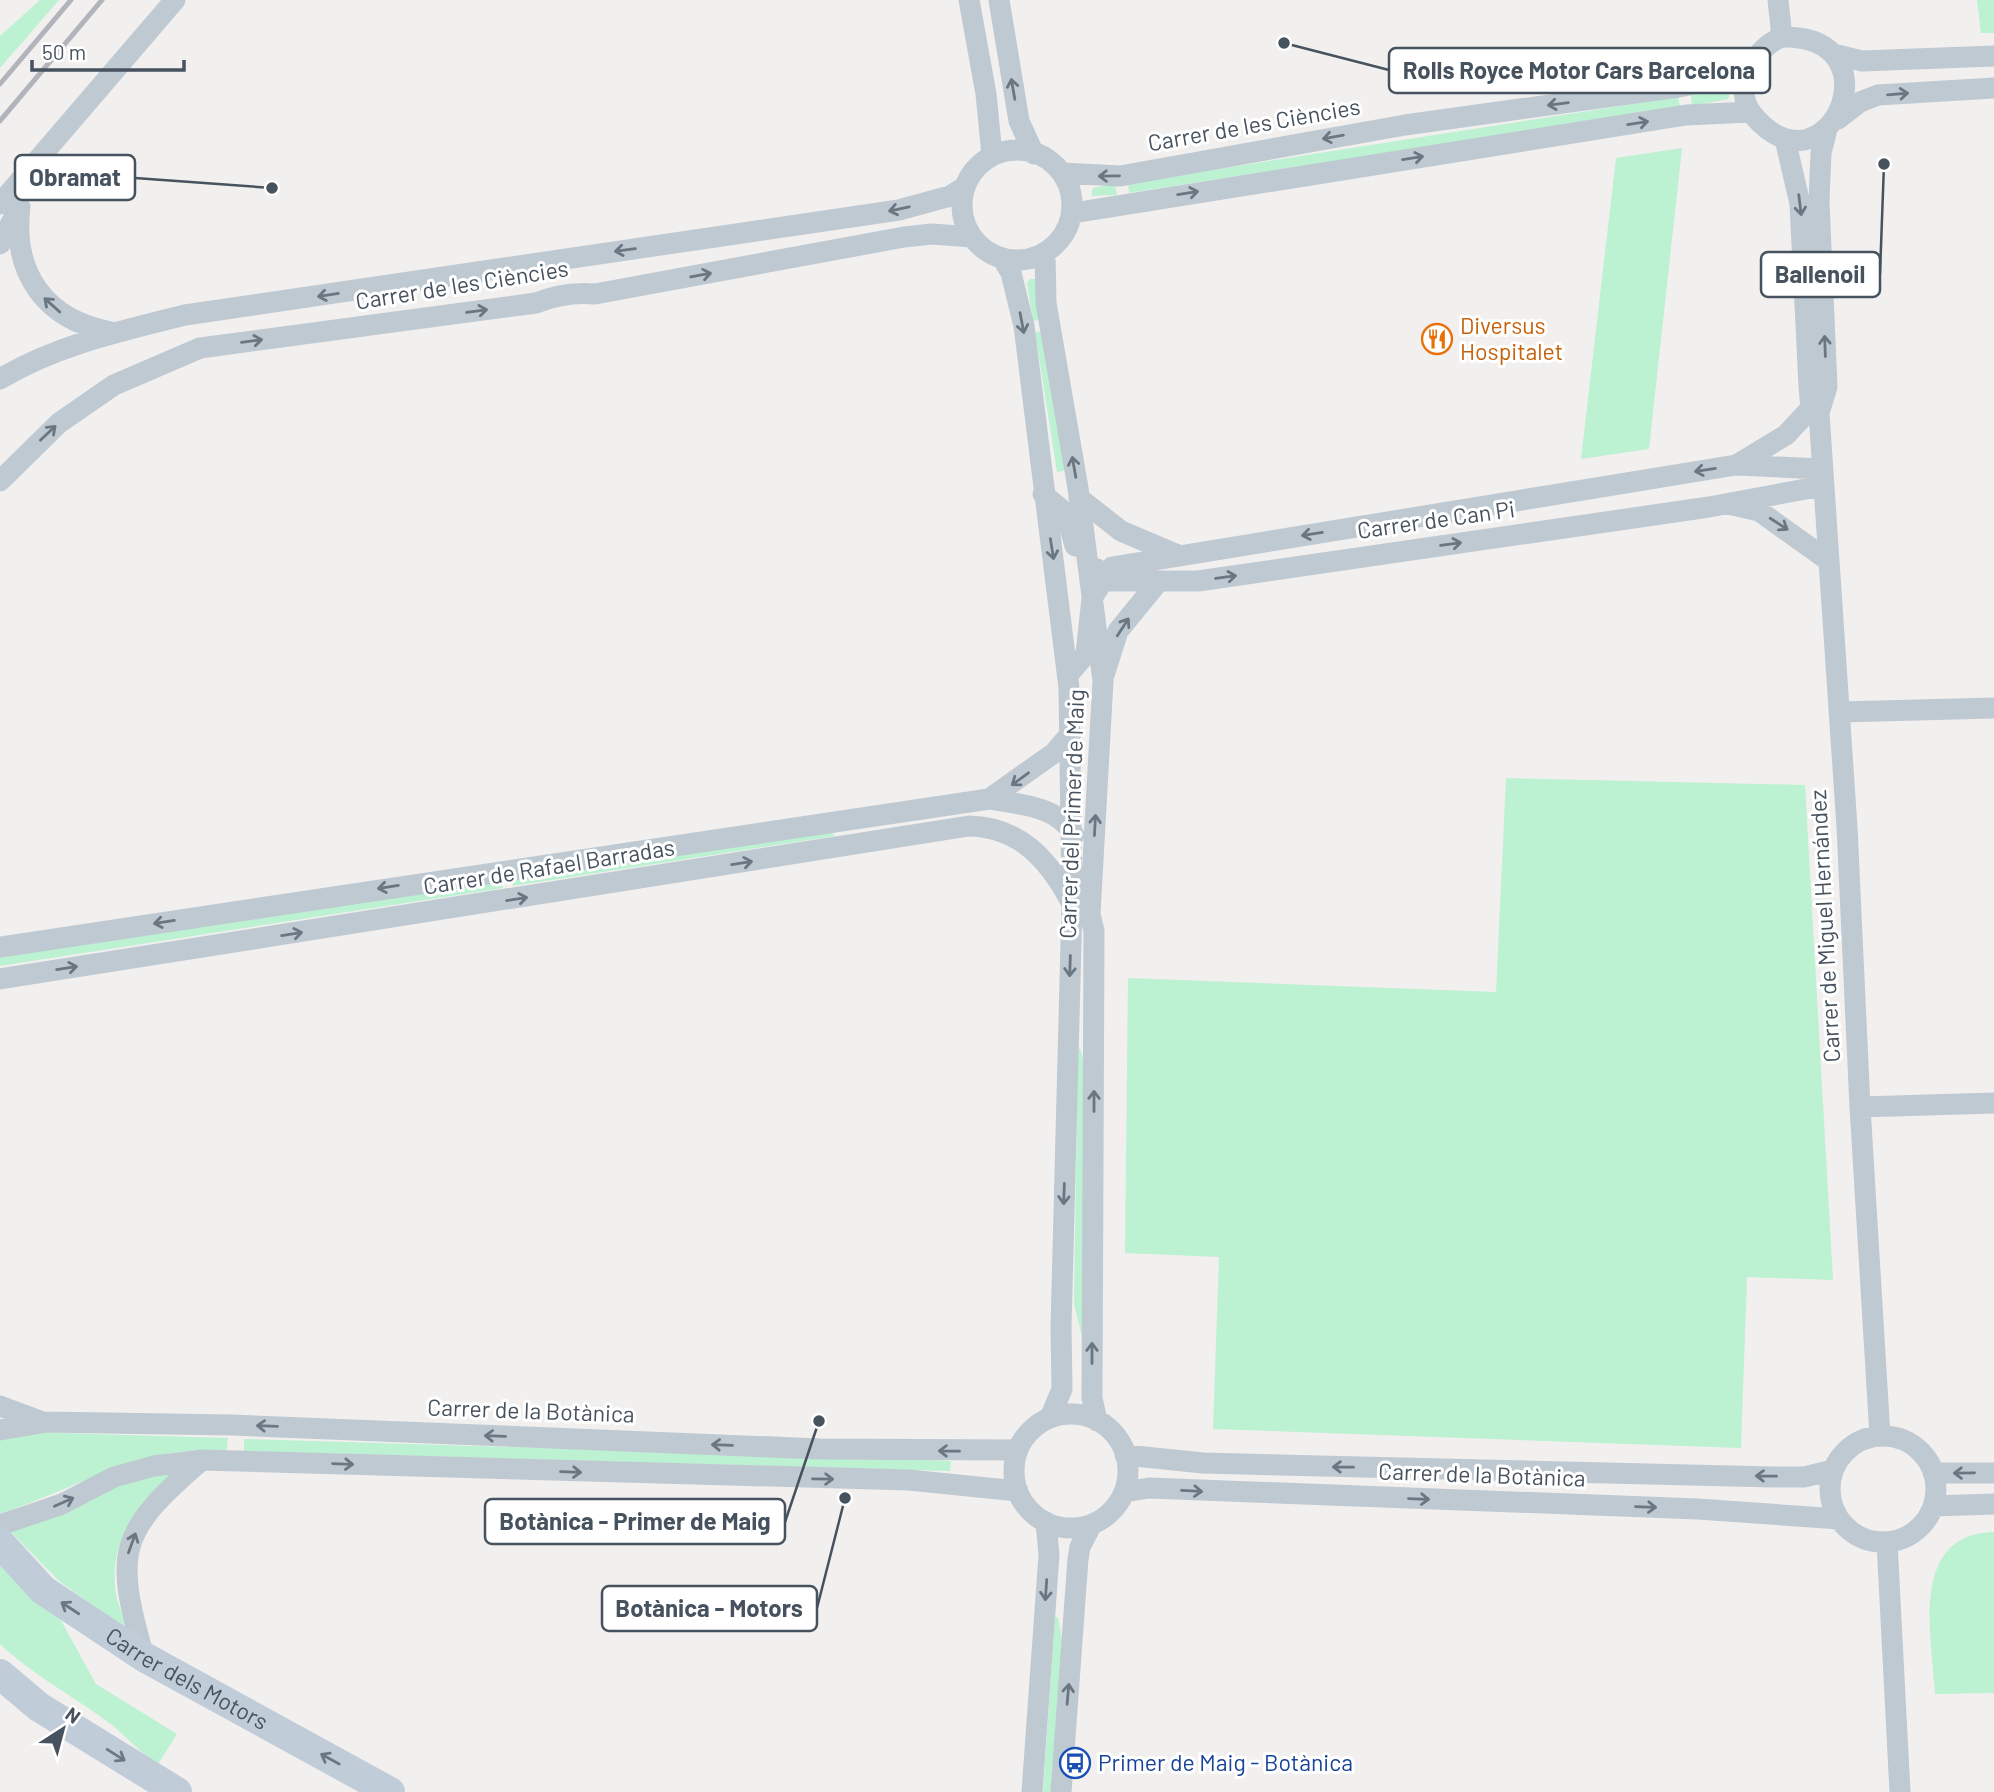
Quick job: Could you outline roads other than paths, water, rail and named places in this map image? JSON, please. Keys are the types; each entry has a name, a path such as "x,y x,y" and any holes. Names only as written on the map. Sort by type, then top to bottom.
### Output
{"street":[{"path":"0,244 10,206 69,126 175,0"},
{"path":"969,0 986,94 992,155"},
{"path":"999,0 1019,121 1034,153 1062,173 1071,193 1073,213 1062,240 1045,254 1020,261 1003,259 972,237 964,222 963,188 972,171 992,155 1005,150 1034,153"},
{"path":"1778,0 1782,37"},
{"path":"1994,56 1862,61 1833,54 1808,39 1782,37 1770,41 1758,53 1746,74 1745,99 1751,112 1762,124 1785,139 1806,140 1832,125 1860,102 1878,95 1994,88"},
{"path":"1832,125 1846,99 1845,75 1833,54"},
{"name":"Carrer de les Ciències","path":"1062,173 1120,176 1405,125 1679,88 1746,74"},
{"path":"1073,213 1686,115 1751,112"},
{"name":"Carrer de Miguel Hernández","path":"1815,411 1827,387 1819,202 1821,153 1832,125"},
{"name":"Carrer de Miguel Hernández","path":"1785,139 1800,204 1829,561 1840,712 1880,1436"},
{"name":"Carrer de les Ciències","path":"0,379 54,352 113,332 185,315 898,210 950,196 963,188"},
{"name":"Carrer de les Ciències","path":"10,206 21,256 37,289 55,309 79,324 113,332"},
{"name":"Carrer de les Ciències","path":"0,481 59,423 114,385 200,348 536,303 566,294 595,294 904,237 932,234 972,237"},
{"name":"Carrer del Primer de Maig","path":"1045,254 1046,303 1079,498 1103,681 1081,909 1061,1327 1062,1389 1051,1418"},
{"name":"Carrer del Primer de Maig","path":"1003,259 1011,273 1024,326 1043,494 1068,675 1071,733 1070,827 1081,909 1094,931 1092,1385 1097,1421"},
{"name":"Carrer de Can Pi","path":"1736,465 1786,435 1815,411"},
{"name":"Carrer de Can Pi","path":"1106,576 1112,567 1736,465 1822,478"},
{"name":"Carrer de Can Pi","path":"1043,494 1066,513 1072,541 1087,561 1112,581 1158,582 1212,579 1720,503 1822,478"},
{"path":"1079,498 1121,531 1180,556"},
{"name":"Carrer de Can Pi","path":"1720,503 1759,511 1829,561"},
{"path":"1068,675 1086,654 1092,598 1106,576"},
{"path":"1103,681 1118,631 1158,582"},
{"path":"1840,712 1994,708"},
{"name":"Carrer de Rafael Barradas","path":"989,799 1054,753 1071,733"},
{"name":"Carrer de Rafael Barradas","path":"0,947 989,799 1031,806 1063,819 1070,827"},
{"name":"Carrer de Rafael Barradas","path":"0,979 969,826 992,828 1027,844 1046,860 1081,909"},
{"path":"1860,1107 1994,1103"},
{"name":"Carrer de la Botànica","path":"0,1406 43,1422"},
{"path":"1077,1415 1097,1421 1112,1432 1125,1455 1128,1474 1124,1492 1111,1511 1092,1524 1069,1528 1046,1522 1029,1510 1018,1491 1014,1468 1017,1450 1031,1433 1051,1418 1077,1415"},
{"name":"Carrer de la Botànica","path":"0,1430 43,1422 232,1425 820,1449 1017,1450"},
{"path":"1880,1436 1905,1441 1916,1447 1933,1473 1936,1492 1933,1506 1920,1527 1910,1535 1887,1542 1859,1536 1839,1519 1830,1494 1833,1470 1839,1459 1857,1443 1880,1436"},
{"name":"Carrer de la Botànica","path":"1125,1455 1203,1463 1804,1477 1833,1470"},
{"path":"0,1525 62,1504 114,1477 154,1466 202,1460 909,1480 1018,1491"},
{"path":"144,1657 127,1591 125,1570 129,1550 149,1509 202,1460"},
{"path":"1933,1473 1994,1473"},
{"name":"Carrer de la Botànica","path":"1124,1492 1149,1488 1698,1509 1839,1519"},
{"path":"1933,1506 1994,1504"},
{"path":"1032,1792 1049,1555 1046,1522"},
{"path":"1061,1792 1078,1559 1080,1547 1092,1524"},
{"path":"1887,1542 1900,1792"},
{"name":"Carrer dels Motors","path":"0,1543 43,1590 144,1657 390,1792"},
{"path":"0,1674 39,1707 177,1792"}],"railway":[{"path":"0,84 71,0"},
{"path":"0,121 102,0"}],"place":[{"name":"Rolls Royce Motor Cars Barcelona","path":"1284,43"},
{"name":"Ballenoil","path":"1884,164"},
{"name":"Obramat","path":"272,188"},
{"name":"Diversus Hospitalet","path":"1437,339"},
{"name":"Botànica - Primer de Maig","path":"819,1421"},
{"name":"Botànica - Motors","path":"845,1498"},
{"name":"Primer de Maig - Botànica","path":"1075,1763"}]}
